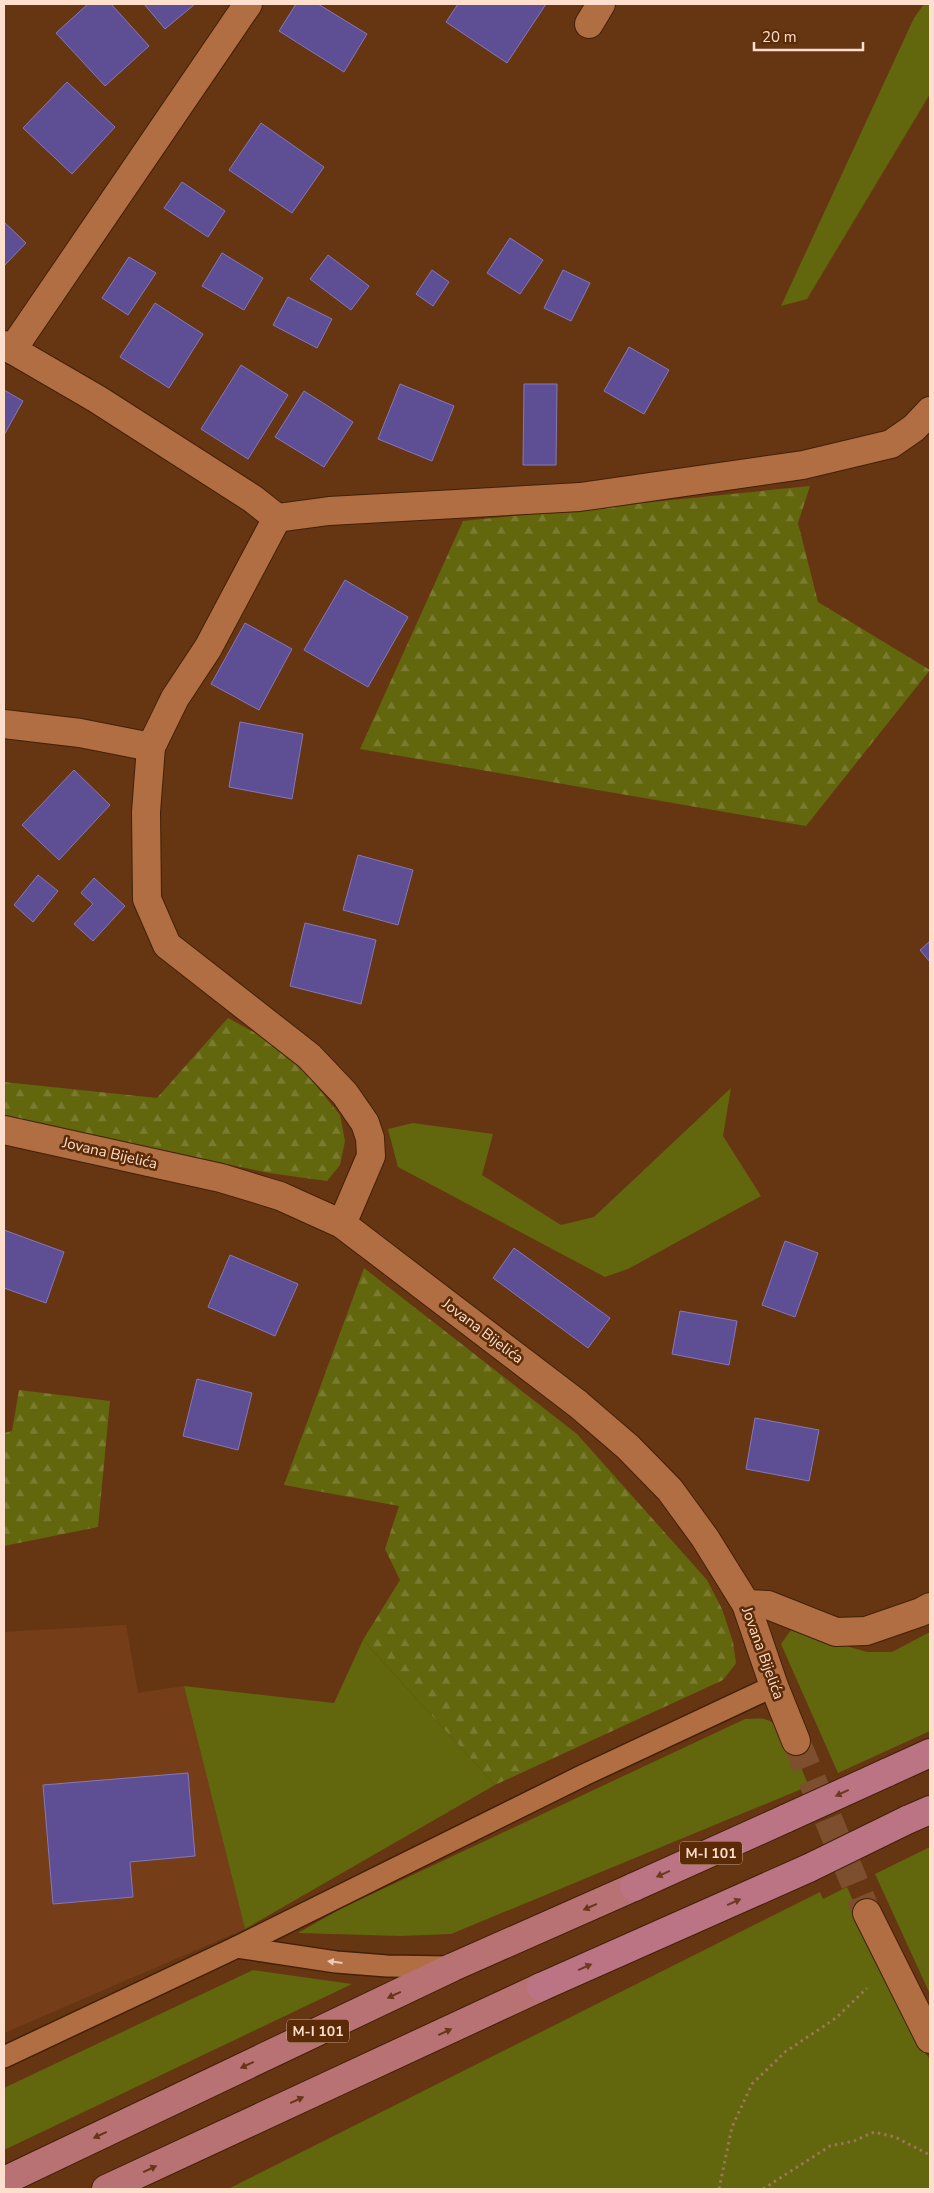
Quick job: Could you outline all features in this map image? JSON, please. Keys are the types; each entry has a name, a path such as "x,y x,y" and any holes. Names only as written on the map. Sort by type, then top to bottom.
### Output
{"highway":[{"name":"M-I 101","path":"634,1887 930,1753"},
{"path":"541,1987 809,1868 919,1815"}],"main road":[{"name":"M-I 101","path":"4,2181 453,1967 634,1887"},
{"path":"106,2189 541,1987"}],"street":[{"path":"248,4 8,348 97,399 253,499 277,518 329,511 580,497 803,465 891,444 914,428 930,411"},
{"path":"277,518 208,648 175,698 151,747 146,812 147,899 158,928 167,944 181,957 309,1056 345,1094 365,1123 370,1138 371,1156 342,1224"},
{"path":"4,724 80,733 151,747"},
{"name":"Jovana Bijelića","path":"4,1130 221,1178 280,1196 342,1224 578,1404 628,1447 670,1490 705,1538 746,1604 774,1686 796,1741"},
{"path":"746,1604 768,1606 836,1632 866,1632 921,1612 930,1606"},
{"path":"867,1912 930,2040"}],"lane":[{"path":"4,2058 237,1947 584,1775 774,1686"},
{"path":"237,1947 336,1962 387,1966 453,1967"}],"path":[{"path":"719,2189 732,2127 752,2084 785,2052 836,2018 892,1964"},
{"path":"764,2189 830,2146 854,2141 874,2132 895,2137 930,2155"}],"shaded area":[{"path":"126,1625 138,1693 184,1686 245,1929 4,2033 4,1632"}],"green space":[{"path":"924,4 930,4 930,94 807,299 781,306 914,18"},
{"path":"810,486 798,523 818,602 930,670 806,826 360,749 463,521"},
{"path":"228,1018 280,1047 314,1083 340,1115 345,1141 340,1165 327,1181 269,1173 4,1116 4,1082 157,1098"},
{"path":"731,1088 723,1136 761,1196 628,1269 605,1277 398,1167 388,1129 413,1123 493,1134 482,1175 561,1225 594,1217"},
{"path":"364,1268 577,1434 707,1580 722,1609 733,1642 736,1663 723,1680 495,1785 363,1640 400,1580 385,1549 399,1506 284,1485"},
{"path":"19,1390 110,1401 98,1527 4,1546 4,1433 12,1431"},
{"path":"791,1630 867,1652 892,1652 930,1632 930,1731 838,1773 781,1644"},
{"path":"363,1640 495,1785 245,1929 184,1686 334,1703"},
{"path":"745,1719 764,1719 779,1729 792,1747 809,1786 451,1934 400,1936 298,1933 342,1908"},
{"path":"930,1847 930,1994 875,1874"},
{"path":"847,1887 907,2024 930,2060 930,2189 228,2189 820,1892 823,1899"},
{"path":"253,1970 352,1984 4,2150 4,2088"}],"building":[{"path":"88,4 111,4 149,46 105,86 56,33"},
{"path":"144,4 195,4 165,29"},
{"path":"296,4 318,4 367,34 344,72 279,31"},
{"path":"458,4 546,4 507,63 446,22"},
{"path":"67,82 115,127 72,174 23,128"},
{"path":"261,123 324,167 292,213 229,170"},
{"path":"182,182 225,211 208,237 164,208"},
{"path":"4,222 26,243 4,266"},
{"path":"510,238 543,260 520,294 487,273"},
{"path":"222,253 263,278 244,310 202,286"},
{"path":"328,255 369,286 351,310 310,279"},
{"path":"129,257 156,273 128,315 102,298"},
{"path":"432,270 449,282 433,306 416,294"},
{"path":"563,270 590,283 571,321 544,308"},
{"path":"288,297 332,319 317,348 273,325"},
{"path":"155,303 203,334 169,388 120,357"},
{"path":"629,347 669,370 644,414 604,391"},
{"path":"241,365 288,395 248,459 201,429"},
{"path":"400,384 454,406 432,461 378,439"},
{"path":"524,384 557,384 556,465 523,465"},
{"path":"4,390 23,401 4,435"},
{"path":"304,391 353,422 324,467 275,437"},
{"path":"345,580 408,617 368,687 304,650"},
{"path":"245,623 292,649 259,710 211,684"},
{"path":"240,722 303,734 292,799 229,787"},
{"path":"74,770 110,805 59,860 22,825"},
{"path":"358,855 413,870 398,925 343,910"},
{"path":"38,875 58,891 33,922 14,905"},
{"path":"94,878 125,906 93,941 74,924 93,904 81,893"},
{"path":"305,923 376,940 361,1004 290,986"},
{"path":"930,941 930,962 920,950"},
{"path":"4,1230 64,1252 46,1303 4,1288"},
{"path":"785,1241 818,1253 795,1317 762,1305"},
{"path":"514,1248 610,1318 588,1348 493,1278"},
{"path":"230,1255 298,1284 275,1336 208,1307"},
{"path":"680,1311 737,1321 729,1365 672,1354"},
{"path":"197,1379 252,1393 238,1450 183,1436"},
{"path":"755,1418 819,1430 809,1481 746,1469"},
{"path":"188,1773 195,1856 130,1862 133,1897 53,1904 43,1785"}],"tunnel":[{"path":"796,1741 867,1913"}]}
